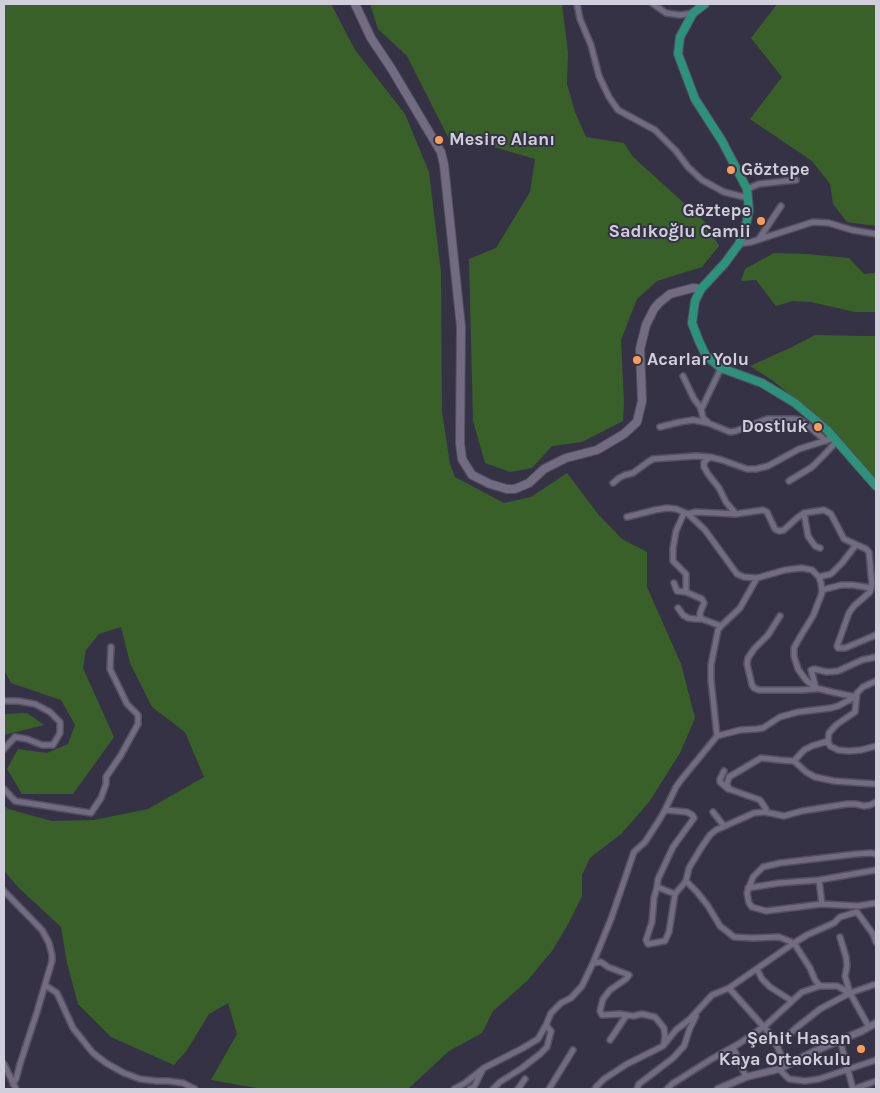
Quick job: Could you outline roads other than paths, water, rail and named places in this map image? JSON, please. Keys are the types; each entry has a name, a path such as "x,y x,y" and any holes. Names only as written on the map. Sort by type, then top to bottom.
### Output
{"main road":[{"path":"355,4 371,38 441,152 444,165 461,328 460,443 462,459 472,475 490,484 507,489 515,489 529,483 544,468 566,458 597,450 624,434 637,422 642,401 640,349 646,326 654,310 659,302 670,294 693,288 701,289"},
{"path":"705,4 693,13 680,37 678,54 695,99 722,141 747,193 749,210 740,244 701,289 695,302 692,323 706,356 721,368 762,383 795,403 836,439 876,486"}],"street":[{"path":"577,4 580,19 591,44 599,76 609,98 618,110 655,130 702,180 724,192 747,193 760,184 796,180"},
{"path":"652,4 666,12 693,13"},
{"path":"759,239 781,206"},
{"path":"740,244 813,222 830,223 852,230 876,234"},
{"path":"701,410 721,368"},
{"path":"683,376 694,400 701,408 703,418 708,423"},
{"path":"660,427 693,420 708,423 730,432 755,423 783,418 800,420 826,441"},
{"path":"614,483 619,478 633,473 653,459 710,457 756,469 768,466 799,449 836,439"},
{"path":"789,481 812,467 836,439"},
{"path":"710,457 704,462 704,467 719,488 726,502 736,514"},
{"path":"627,517 667,508 686,513 705,530 737,574 744,577 757,578 785,570 802,568 812,570 819,577 822,593 812,616 794,648 798,669 806,680 818,688 856,697"},
{"path":"686,513 736,514 763,510 767,512 775,529 779,531 784,530 796,518 804,514 824,510 831,514 844,539 869,552 872,572 870,592 849,612 837,646 838,648 845,648 876,635"},
{"path":"686,513 676,531 672,561 686,574 686,592"},
{"path":"804,514 808,536 815,546 820,548"},
{"path":"819,577 831,574 842,564 856,545"},
{"path":"716,736 711,665 718,630 740,608 757,578"},
{"path":"674,583 677,592 686,592 702,599 700,613 702,619"},
{"path":"822,590 841,585 871,588"},
{"path":"678,608 688,618 702,619 721,626"},
{"path":"780,616 768,635 748,658 747,664 752,685 759,690 791,691 818,688"},
{"path":"4,789 14,801 91,813 101,798 106,784 106,777 138,724 138,716 127,704 110,669 111,647"},
{"path":"818,688 811,670 838,671 862,660 876,657"},
{"path":"876,681 862,687 856,697 855,712 836,726 830,733 828,741 830,746 838,750 861,750 876,746"},
{"path":"454,1089 484,1068 538,1039 551,1013 571,998 582,986 594,963 620,896 634,852 645,842 665,810 676,787 716,736 740,730 757,730 780,717 798,712 831,708 856,697"},
{"path":"4,701 35,704 50,712 60,722 60,733 53,745 15,737 4,749"},
{"path":"794,761 804,750 828,741"},
{"path":"729,789 727,784 729,777 761,758 794,761 815,777 834,782 876,784"},
{"path":"724,771 720,782 729,789 760,800 766,812"},
{"path":"665,810 687,812 694,818 673,847 658,880 652,922 646,940 648,944 664,941 668,932 675,894 686,881 689,868 700,848 716,830 754,813 766,812 784,816 802,811 847,804 870,806 876,802"},
{"path":"713,812 724,826"},
{"path":"858,909 822,904 766,912 752,907 747,893 753,878 763,867 780,863 856,854 876,854"},
{"path":"748,888 819,880 876,870"},
{"path":"819,880 822,904"},
{"path":"686,881 708,906 720,926 734,937 779,937 794,943 820,986"},
{"path":"657,887 675,894"},
{"path":"4,891 42,930 49,943 52,961 14,1087"},
{"path":"594,1089 604,1079 627,1064 663,1046 676,1030 690,1020 712,995 729,988 807,935 834,923 840,917 876,904"},
{"path":"858,909 876,942"},
{"path":"840,937 848,966 846,976 850,993 868,1027"},
{"path":"594,963 601,962 608,967 629,975 610,990 603,999 600,1011 602,1015 620,1014 633,1016 642,1014 654,1017 664,1028 663,1046"},
{"path":"756,969 770,987 792,1001"},
{"path":"778,1046 796,1028 820,1009 850,993 876,984"},
{"path":"45,985 57,993 73,1028 94,1053 106,1063 140,1079 168,1080 183,1083 195,1089"},
{"path":"668,1089 672,1084 764,1027 802,992 820,986 836,986 850,993"},
{"path":"729,988 771,1035 778,1046 786,1066"},
{"path":"637,1089 638,1084 673,1058 684,1046 699,1009"},
{"path":"610,1040 626,1016"},
{"path":"718,1089 746,1077 779,1069 862,1031 876,1022"},
{"path":"493,1089 540,1054 546,1047 551,1031 546,1025"},
{"path":"840,1040 854,1089 876,1081"},
{"path":"733,1047 746,1077"},
{"path":"549,1089 573,1050"},
{"path":"779,1069 789,1079 805,1081 819,1079 876,1060"},
{"path":"4,1064 14,1087"},
{"path":"470,1089 474,1087 484,1068"},
{"path":"518,1089 525,1079"}],"place":[{"name":"Mesire Alanı","path":"439,140"},
{"name":"Göztepe","path":"731,170"},
{"name":"Göztepe Sadıkoğlu Camii","path":"761,221"},
{"name":"Acarlar Yolu","path":"637,360"},
{"name":"Dostluk","path":"818,427"},
{"name":"Şehit Hasan Kaya Ortaokulu","path":"861,1049"}]}
